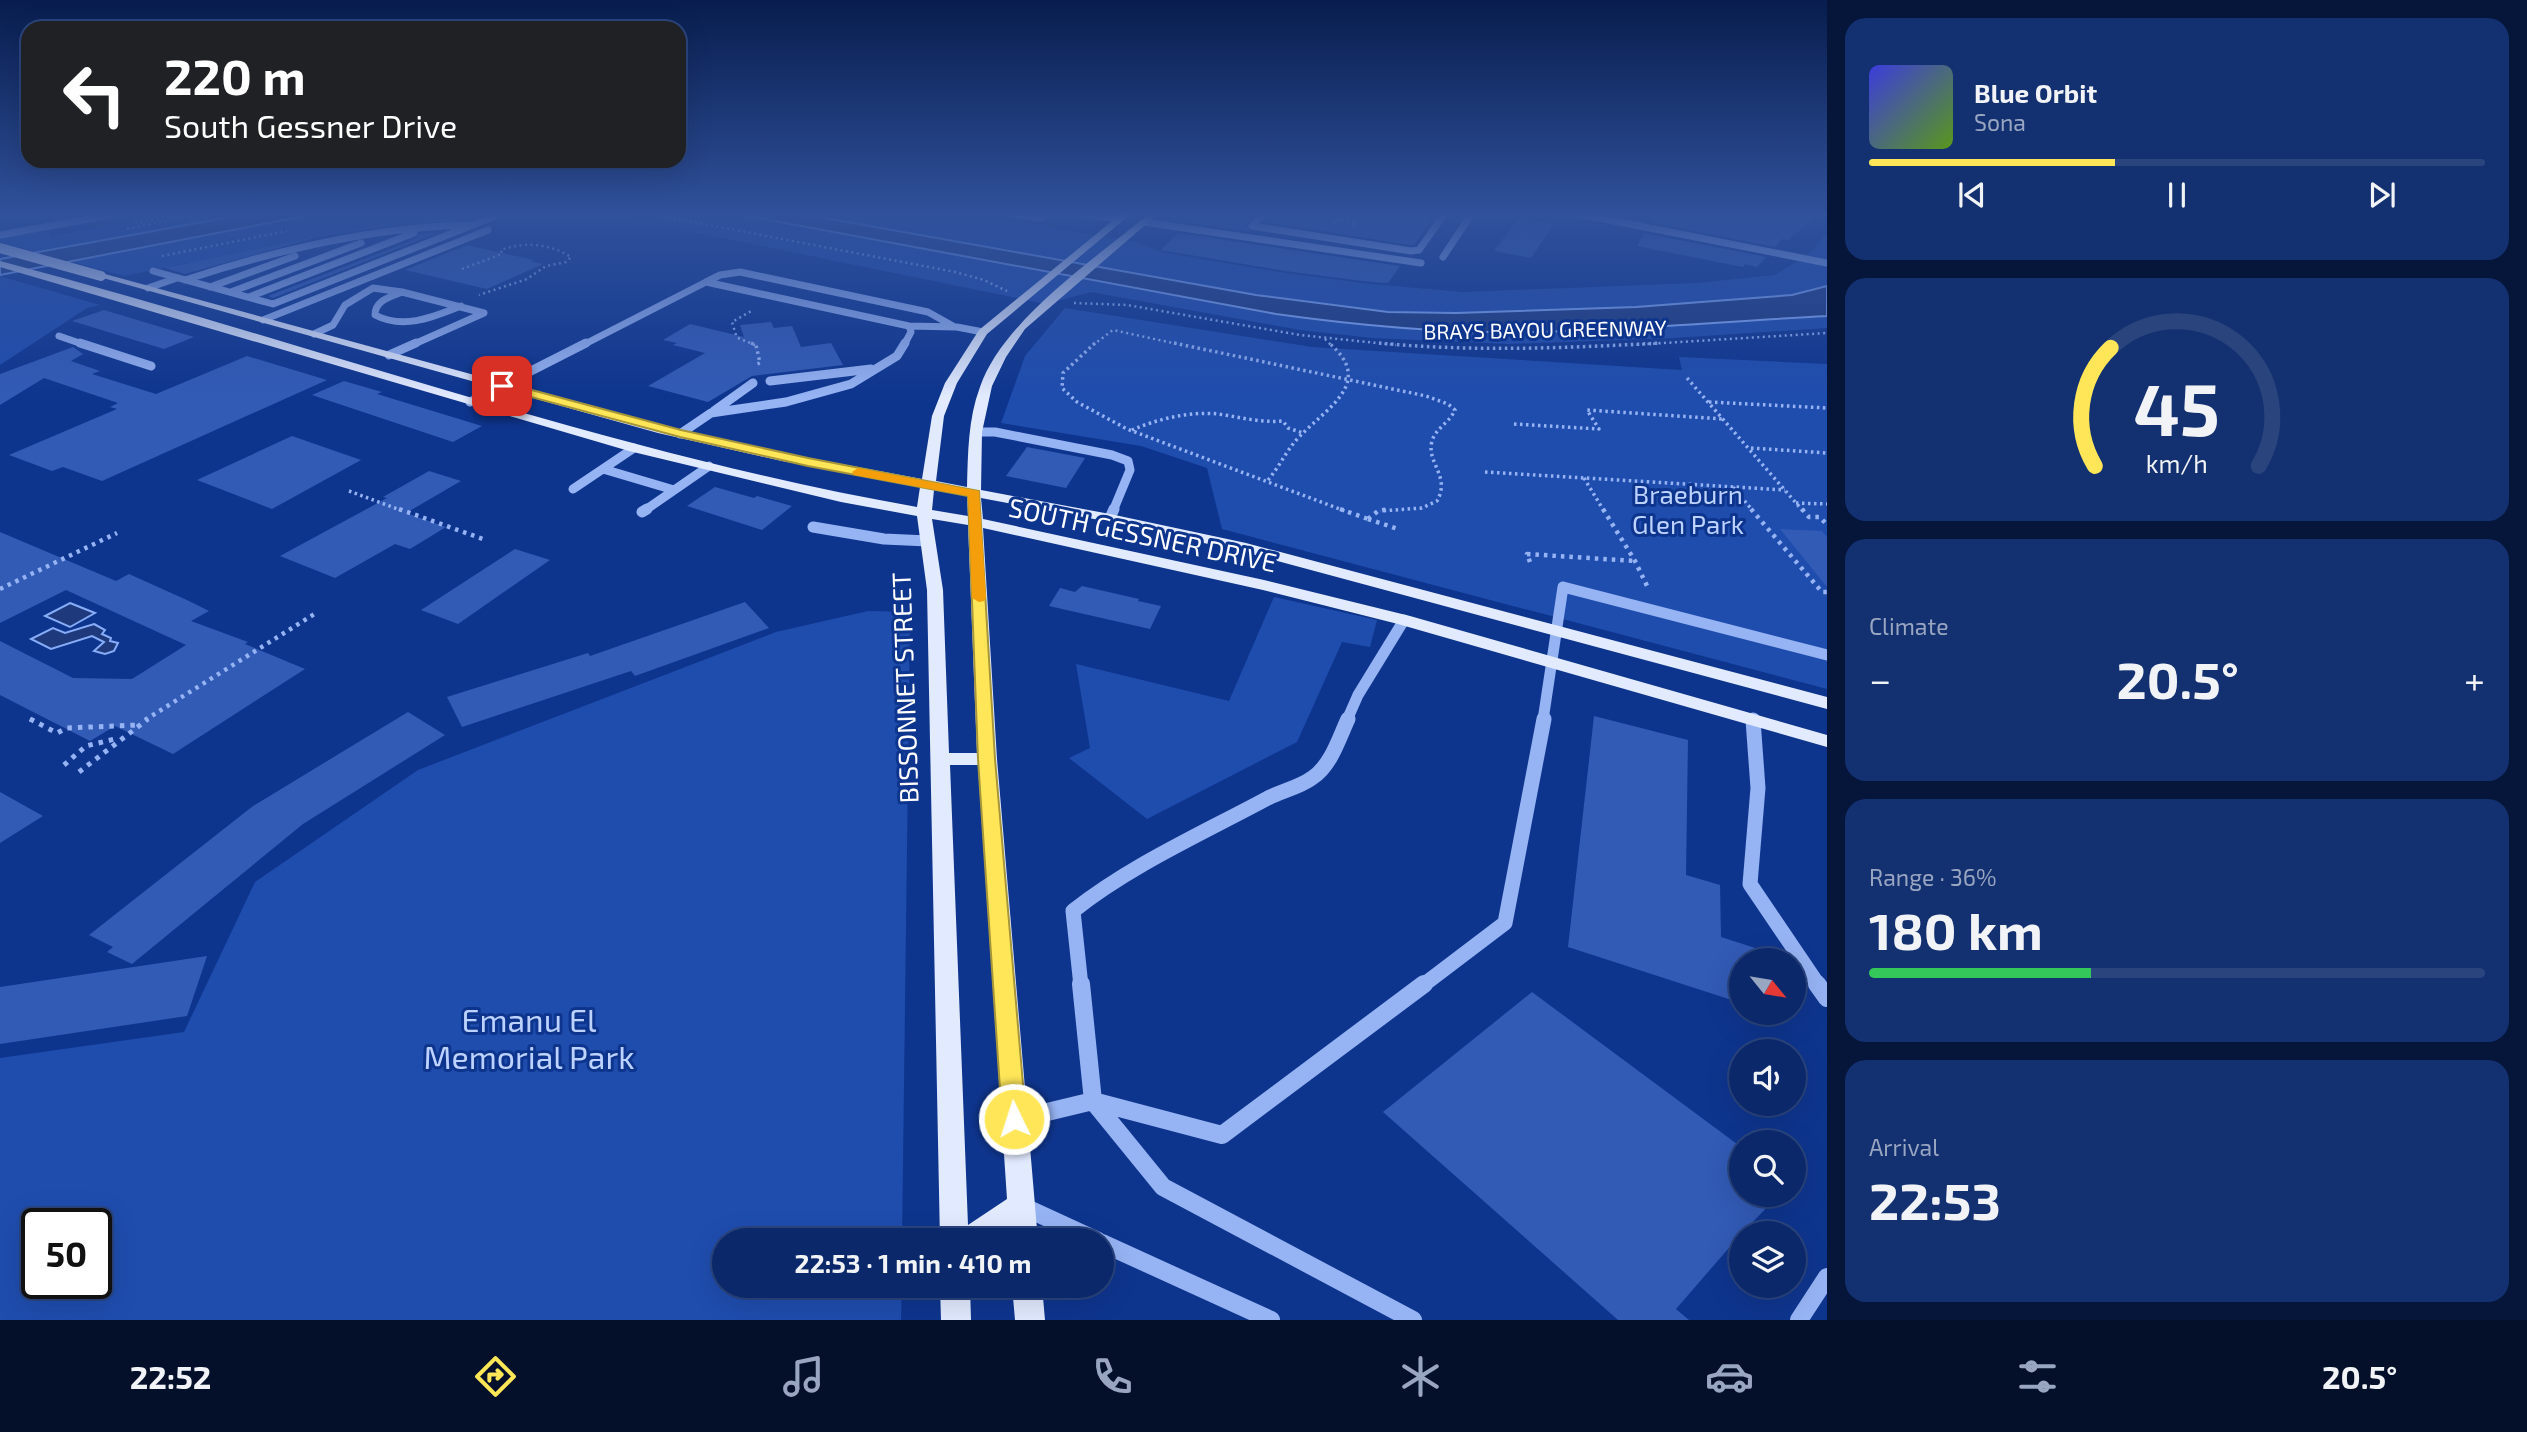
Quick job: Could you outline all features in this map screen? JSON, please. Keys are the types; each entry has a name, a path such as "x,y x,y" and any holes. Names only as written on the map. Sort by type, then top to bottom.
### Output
{"main road":[{"name":"SOUTH GESSNER DRIVE","path":"37,275 634,449 841,498 976,522 1264,585 1404,620 1826,743"},
{"name":"SOUTH GESSNER DRIVE","path":"96,275 663,430 927,486 1110,518 1246,548 1827,702"},
{"name":"BISSONNET STREET","path":"954,1228 935,590 924,512 938,416 951,383 983,332 1050,275"},
{"path":"1023,1228 986,759 974,494 975,432 986,386 1000,357 1021,327 1080,275"},
{"path":"234,333 264,320"},
{"path":"967,355 1000,357"},
{"path":"634,449 663,430"},
{"path":"939,759 986,759"},
{"path":"988,1228 1021,1206"},
{"path":"955,1298 956,1320"},
{"path":"1028,1298 1030,1320"}],"street":[{"path":"166,275 273,304 347,275"},
{"path":"148,288 196,275"},
{"path":"230,292 276,275"},
{"path":"248,298 308,275"},
{"path":"470,402 723,275"},
{"path":"752,275 928,312 957,327"},
{"path":"706,282 909,326 957,327 983,332"},
{"path":"314,334 337,322 345,306 365,290 377,288 484,313 389,355"},
{"path":"402,292 380,302 374,309 375,315 405,322 461,306"},
{"path":"711,413 804,399 851,384 897,356 911,332 909,326"},
{"path":"804,399 807,391 803,387 774,381 882,366"},
{"path":"680,434 753,383"},
{"path":"975,432 1008,434 1112,455 1128,461 1130,470 1110,518"},
{"path":"573,489 634,449"},
{"path":"642,512 709,467"},
{"path":"603,469 674,490"},
{"path":"1404,620 1358,695 1330,758 1314,778 1285,789 1157,858 1097,892 1073,911 1093,1101 1163,1187 1413,1320"},
{"path":"1021,1206 1069,1228"},
{"path":"1799,1320 1827,1277"}],"lane":[{"path":"210,287 244,275"},
{"path":"264,320 377,275"},
{"path":"59,336 151,366"},
{"path":"813,527 884,539 928,541"},
{"path":"1014,1119 1093,1101 1222,1135 1504,923 1553,663 1563,587 1827,655"},
{"path":"1753,720 1758,788 1750,884 1827,998"},
{"path":"1114,1248 1271,1320"}],"path":[{"path":"475,297 533,275"},
{"path":"964,275 984,280 1011,293"},
{"path":"754,370 752,366 760,363 756,345 737,336 732,322 775,297"},
{"name":"BRAYS BAYOU GREENWAY","path":"1070,303 1146,308 1324,338 1420,347 1538,349 1827,333"},
{"path":"1367,520 1374,513 1387,509 1417,510 1430,505 1439,496 1442,483 1430,446 1434,436 1453,417 1455,410 1448,404 1426,396 1113,330 1092,345 1063,373 1062,388 1086,409 1132,430 1367,520 1398,529"},
{"path":"1268,480 1303,433 1340,398 1349,379 1347,360 1324,338"},
{"path":"1687,377 1809,517 1820,517 1827,525"},
{"path":"1708,402 1827,408"},
{"path":"1514,424 1599,429 1587,410 1723,419"},
{"path":"1132,430 1157,421 1217,414 1254,423 1283,421 1288,428 1303,433"},
{"path":"1750,449 1827,453"},
{"path":"1485,472 1784,490"},
{"path":"1584,478 1635,561 1649,591"},
{"path":"1732,487 1822,592 1827,592"},
{"path":"349,491 483,539"},
{"path":"1796,503 1827,504"},
{"path":"0,589 117,533"},
{"path":"1530,562 1527,554 1635,561"},
{"path":"79,772 156,712 316,613"},
{"path":"30,719 57,733 67,728 139,725"},
{"path":"64,765 86,746 124,737"}],"green space":[{"path":"902,275 1298,275 1463,292 1696,283 1776,275 1827,275 1827,328 1674,338 1508,344 1372,338 1300,330 1091,292 1046,304"},
{"path":"0,276 100,305 87,308 0,365"},
{"name":"Braeburn Glen Park","path":"1065,308 1312,347 1682,370 1679,357 1827,364 1827,689 1222,529 1207,468 1141,446 1001,423 1025,356"},
{"path":"1274,597 1377,620 1370,647 1342,642 1297,742 1147,819 1069,758 1090,748 1076,664 1229,701"},
{"name":"Emanu El Memorial Park","path":"868,611 910,612 902,1228 712,1228 712,1298 902,1298 901,1320 0,1320 0,1058 184,1032 255,882 418,770 776,632"}],"shaded area":[{"path":"1063,275 1142,275 1256,295 1388,312 1456,313 1636,307 1792,295 1827,286 1827,316 1645,327 1471,332 1276,314"},
{"path":"70,603 95,613 70,627 45,616"},
{"path":"94,624 105,630 102,634 111,638 110,641 118,643 114,651 105,654 94,651 104,642 92,636 51,649 31,639 53,628 65,633"}],"building":[{"path":"324,275 332,275 273,298 268,296"},
{"path":"425,275 519,275 487,289"},
{"path":"1313,275 1394,275 1388,283"},
{"path":"104,310 194,337 164,349 72,321"},
{"path":"771,322 774,328 792,326 801,347 831,343 843,365 752,376 708,402 648,386 705,353 663,340 690,324 744,337 740,325"},
{"path":"73,347 83,354 71,361 100,371 92,374 156,394 247,356 327,380 102,481 63,467 52,471 9,455 117,409 110,407 118,403 44,378 0,405 0,374"},
{"path":"344,381 382,392 377,394 482,426 453,442 312,395"},
{"path":"292,436 361,460 272,509 197,480"},
{"path":"1027,447 1085,458 1066,488 1006,476"},
{"path":"429,471 461,481 406,513 446,527 410,549 395,544 335,578 280,556 387,498 383,497"},
{"path":"715,487 792,506 762,530 687,506"},
{"path":"1780,529 1822,531 1827,537 1827,587"},
{"path":"0,532 116,581 129,574 209,611 191,621 248,642 245,644 305,669 173,754 115,726 90,741 0,695 0,641 73,678 132,679 186,645 66,590 0,623"},
{"path":"515,549 550,560 458,624 421,610"},
{"path":"1082,586 1161,606 1150,629 1049,606 1060,588 1075,592"},
{"path":"745,602 769,628 635,676 631,671 462,727 447,697 588,653 590,656"},
{"path":"408,712 445,735 303,824 132,964 107,952 113,947 89,935 253,806"},
{"path":"1594,716 1688,740 1686,875 1720,885 1721,937 1755,948 1729,948 1729,999 1568,947"},
{"path":"0,792 43,816 0,843"},
{"path":"207,956 187,1016 0,1044 0,987"},
{"path":"1532,992 1729,1138 1729,1207 1767,1207 1754,1221 1729,1221 1729,1248 1676,1309 1689,1320 1618,1320 1383,1112"}],"slow traffic":[{"path":"858,472 974,494 979,598"}],"route":[{"path":"502,386 680,434 974,494 986,759 1014,1119"}]}
